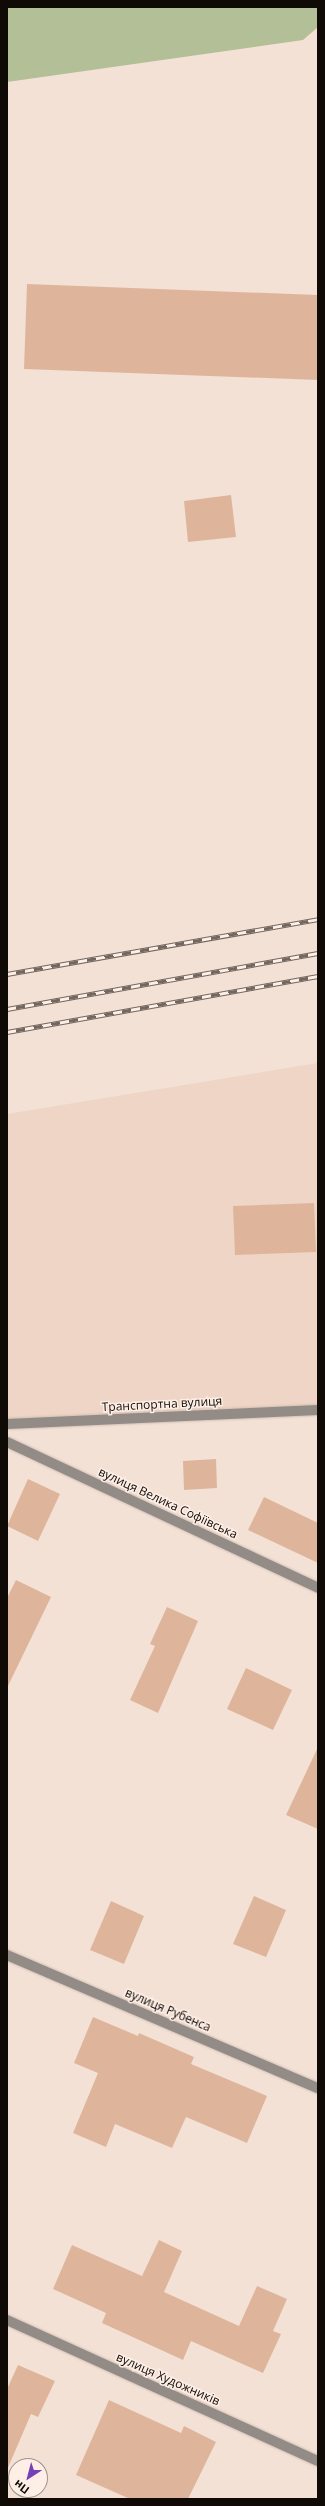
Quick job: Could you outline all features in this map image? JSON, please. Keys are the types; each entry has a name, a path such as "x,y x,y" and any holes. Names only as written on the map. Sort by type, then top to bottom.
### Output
{"street":[{"name":"Транспортна вулиця","path":"7,1424 318,1410"},
{"name":"вулиця Велика Софіївська","path":"7,1442 318,1588"},
{"name":"вулиця Рубенса","path":"7,1955 318,2088"},
{"name":"вулиця Художників","path":"7,2320 318,2461"}],"shaded area":[{"path":"318,1063 318,1410 7,1424 7,1114"}],"green space":[{"path":"7,7 318,7 318,27 303,40 7,82"}],"building":[{"path":"27,284 318,295 318,380 24,369"},
{"path":"231,495 236,537 188,542 184,501"},
{"path":"314,1203 316,1252 235,1255 233,1206"},
{"path":"216,1459 217,1488 184,1490 183,1461"},
{"path":"28,1479 60,1494 38,1541 7,1526"},
{"path":"264,1497 318,1523 318,1563 248,1530"},
{"path":"16,1580 51,1597 7,1688 7,1598"},
{"path":"167,1607 198,1621 158,1713 130,1700 155,1646 150,1644"},
{"path":"246,1668 292,1690 273,1730 227,1709"},
{"path":"318,1747 318,1829 286,1815"},
{"path":"254,1896 286,1910 266,1957 233,1944"},
{"path":"111,1901 144,1916 124,1964 90,1950"},
{"path":"93,2017 138,2036 139,2033 194,2057 191,2064 267,2096 247,2143 186,2117 172,2148 115,2124 106,2147 73,2133 98,2073 74,2063"},
{"path":"159,2240 182,2251 164,2292 239,2326 257,2286 287,2299 273,2331 281,2334 263,2373 191,2341 183,2360 102,2323 106,2313 53,2289 72,2245 142,2276"},
{"path":"18,2365 55,2381 38,2417 31,2414 12,2458 8,2458 7,2470 7,2389"},
{"path":"109,2400 181,2433 184,2426 216,2442 188,2499 130,2499 76,2475"}],"railway":[{"path":"7,974 318,919"},
{"path":"7,1009 318,953"},
{"path":"7,1032 318,976"}]}
